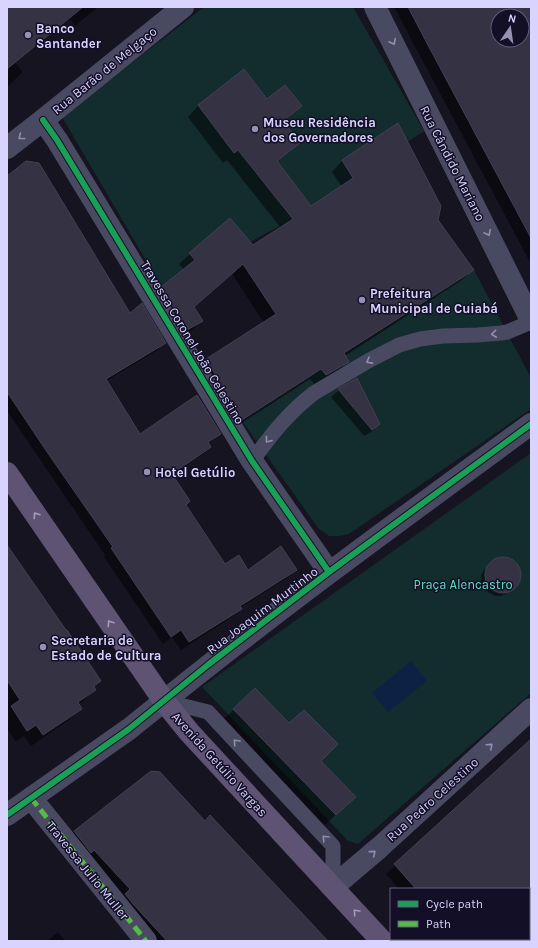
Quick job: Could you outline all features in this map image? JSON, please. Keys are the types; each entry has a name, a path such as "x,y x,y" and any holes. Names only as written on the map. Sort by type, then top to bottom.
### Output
{"main road":[{"name":"Avenida Getúlio Vargas","path":"7,473 164,701 189,732 382,941"}],"street":[{"name":"Rua Barão de Melgaço","path":"7,148 183,7"},
{"name":"Rua Cândido Mariano","path":"375,7 531,321"},
{"name":"Travessa Coronel João Celestino","path":"43,120 61,147 252,461 330,572"},
{"name":"Rua Joaquim Murtinho","path":"7,814 129,729 209,664 330,572 531,424"},
{"name":"Rua Pedro Celestino","path":"333,888 531,709"},
{"name":"Travessa Julio Muller","path":"31,798 146,941"}],"lane":[{"path":"252,461 278,427 306,399 368,361 399,345 420,339 443,336 507,332 531,321"}],"green space":[{"path":"204,7 353,7 424,131 287,222 250,242 172,305 62,117"},
{"path":"474,270 531,378 531,409 349,534 329,536 318,528 242,421"},
{"name":"Praça Alencastro","path":"531,453 531,693 358,844 348,841 202,687"}],"water":[{"path":"411,661 427,681 388,712 372,693"}],"building":[{"name":"Banco Santander","path":"7,7 83,7 7,69"},
{"path":"408,7 531,7 531,238"},
{"path":"244,69 267,99 285,85 302,106 283,121 300,143 277,161 311,206 353,178 342,160 398,123 441,206 438,220 474,270 344,353 349,362 326,375 321,369 242,420 206,359 276,314 243,264 194,307 203,321 187,330 161,287 195,260 189,253 230,218 253,245 293,219 238,150 234,153 198,105"},
{"path":"26,161 39,163 130,313 142,303 166,343 106,379 140,434 197,395 221,434 208,442 211,447 172,474 190,501 186,505 225,564 239,555 248,570 281,546 297,570 240,606 242,609 189,642 181,630 171,637 111,548 113,547 7,392 7,176"},
{"path":"357,378 380,424 372,430 338,389"},
{"name":"Secretaria de Estado de Cultura","path":"7,545 101,681 94,686 96,690 78,702 82,709 43,735 36,725 27,731 11,706 20,700 7,680"},
{"path":"507,557 516,562 520,568 520,582 516,588 507,593 499,593 490,588 486,582 485,571 490,562 496,558"},
{"path":"255,688 289,723 304,710 338,744 321,761 356,797 336,815 233,709"},
{"path":"531,739 531,889 415,888 394,864"},
{"path":"151,771 160,772 205,821 210,815 328,941 167,941 125,894 130,889 94,850 91,853 74,831"}],"marked path":[{"path":"31,798 146,941"}],"cycle path":[{"path":"43,120 57,140 252,461 329,572"},
{"path":"7,815 129,729 209,664 329,572 531,424"}],"place":[{"name":"Banco Santander","path":"28,35"},
{"name":"Museu Residência dos Governadores","path":"255,129"},
{"name":"Prefeitura Municipal de Cuiabá","path":"362,300"},
{"name":"Hotel Getúlio","path":"147,472"},
{"name":"Secretaria de Estado de Cultura","path":"43,647"}]}
